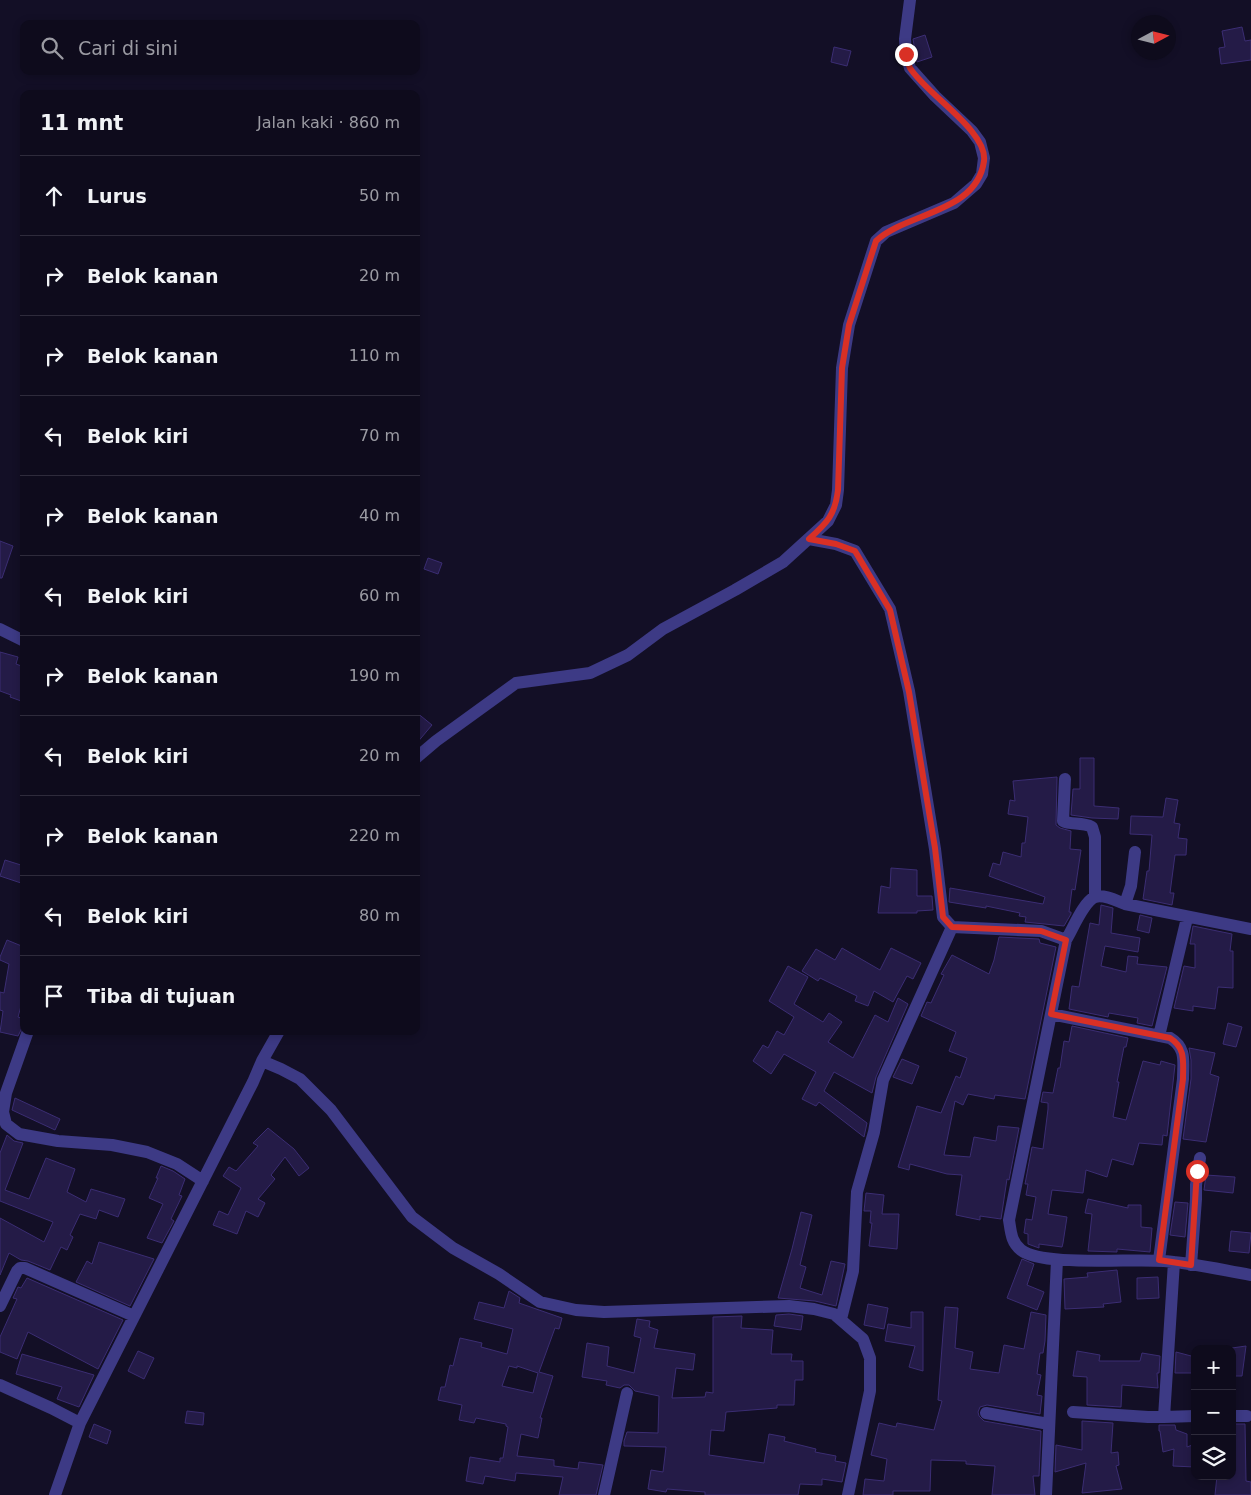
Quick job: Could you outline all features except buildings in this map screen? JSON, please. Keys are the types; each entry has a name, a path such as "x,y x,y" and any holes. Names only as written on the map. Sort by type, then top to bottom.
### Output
{"street":[{"path":"420,754 436,740 516,683 590,674 628,655 663,629 783,562 828,521 836,505 838,490 843,361 849,325 876,241 886,232 954,203 976,184 982,174 984,158 980,142 910,68 906,54 905,39 910,0"},
{"path":"809,539 836,544 855,551 890,610 909,692 935,848 943,917 952,927 1041,931 1066,940"},
{"path":"0,629 20,639"},
{"path":"1065,779 1063,821 1067,823 1083,823 1092,827 1096,837 1095,897"},
{"path":"1125,904 1131,886 1136,852"},
{"path":"1251,929 1187,918 1125,904 1106,897 1095,897 1086,903 1066,940 1010,1220 1012,1239 1022,1251 1034,1256 1057,1260 1159,1260 1251,1275"},
{"path":"1159,1036 1187,918"},
{"path":"841,1319 853,1271 857,1192 874,1132 883,1080 952,927"},
{"path":"1051,1014 1170,1038 1178,1043 1184,1057 1183,1079 1159,1260"},
{"path":"27,1035 6,1093 3,1112 6,1124 19,1134 112,1145 147,1152 177,1164 203,1181"},
{"path":"55,1495 80,1423 277,1035"},
{"path":"262,1061 281,1068 300,1079 331,1110 412,1217 453,1248 499,1274 540,1302 576,1310 604,1312 789,1306 814,1309 834,1314 841,1319 863,1339 870,1358 870,1391 848,1495"},
{"path":"1191,1265 1196,1185 1200,1158"},
{"path":"1046,1495 1057,1260"},
{"path":"1164,1417 1174,1262"},
{"path":"0,1306 17,1271 20,1268 25,1268 134,1316"},
{"path":"0,1385 52,1408 80,1423"},
{"path":"604,1495 627,1392"},
{"path":"1073,1412 1141,1417 1191,1416"},
{"path":"986,1413 1049,1424"},
{"path":"1236,1416 1247,1416"}],"route":[{"path":"906,54 910,68 980,142 984,158 982,174 976,184 954,203 886,232 876,241 849,325 842,368 836,505 828,521 809,539 836,544 855,551 890,610 909,692 935,848 943,917 946,922 952,927 1041,931 1066,940 1051,1014 1170,1038 1178,1043 1184,1057 1183,1079 1159,1260 1191,1265 1197,1171"}]}
